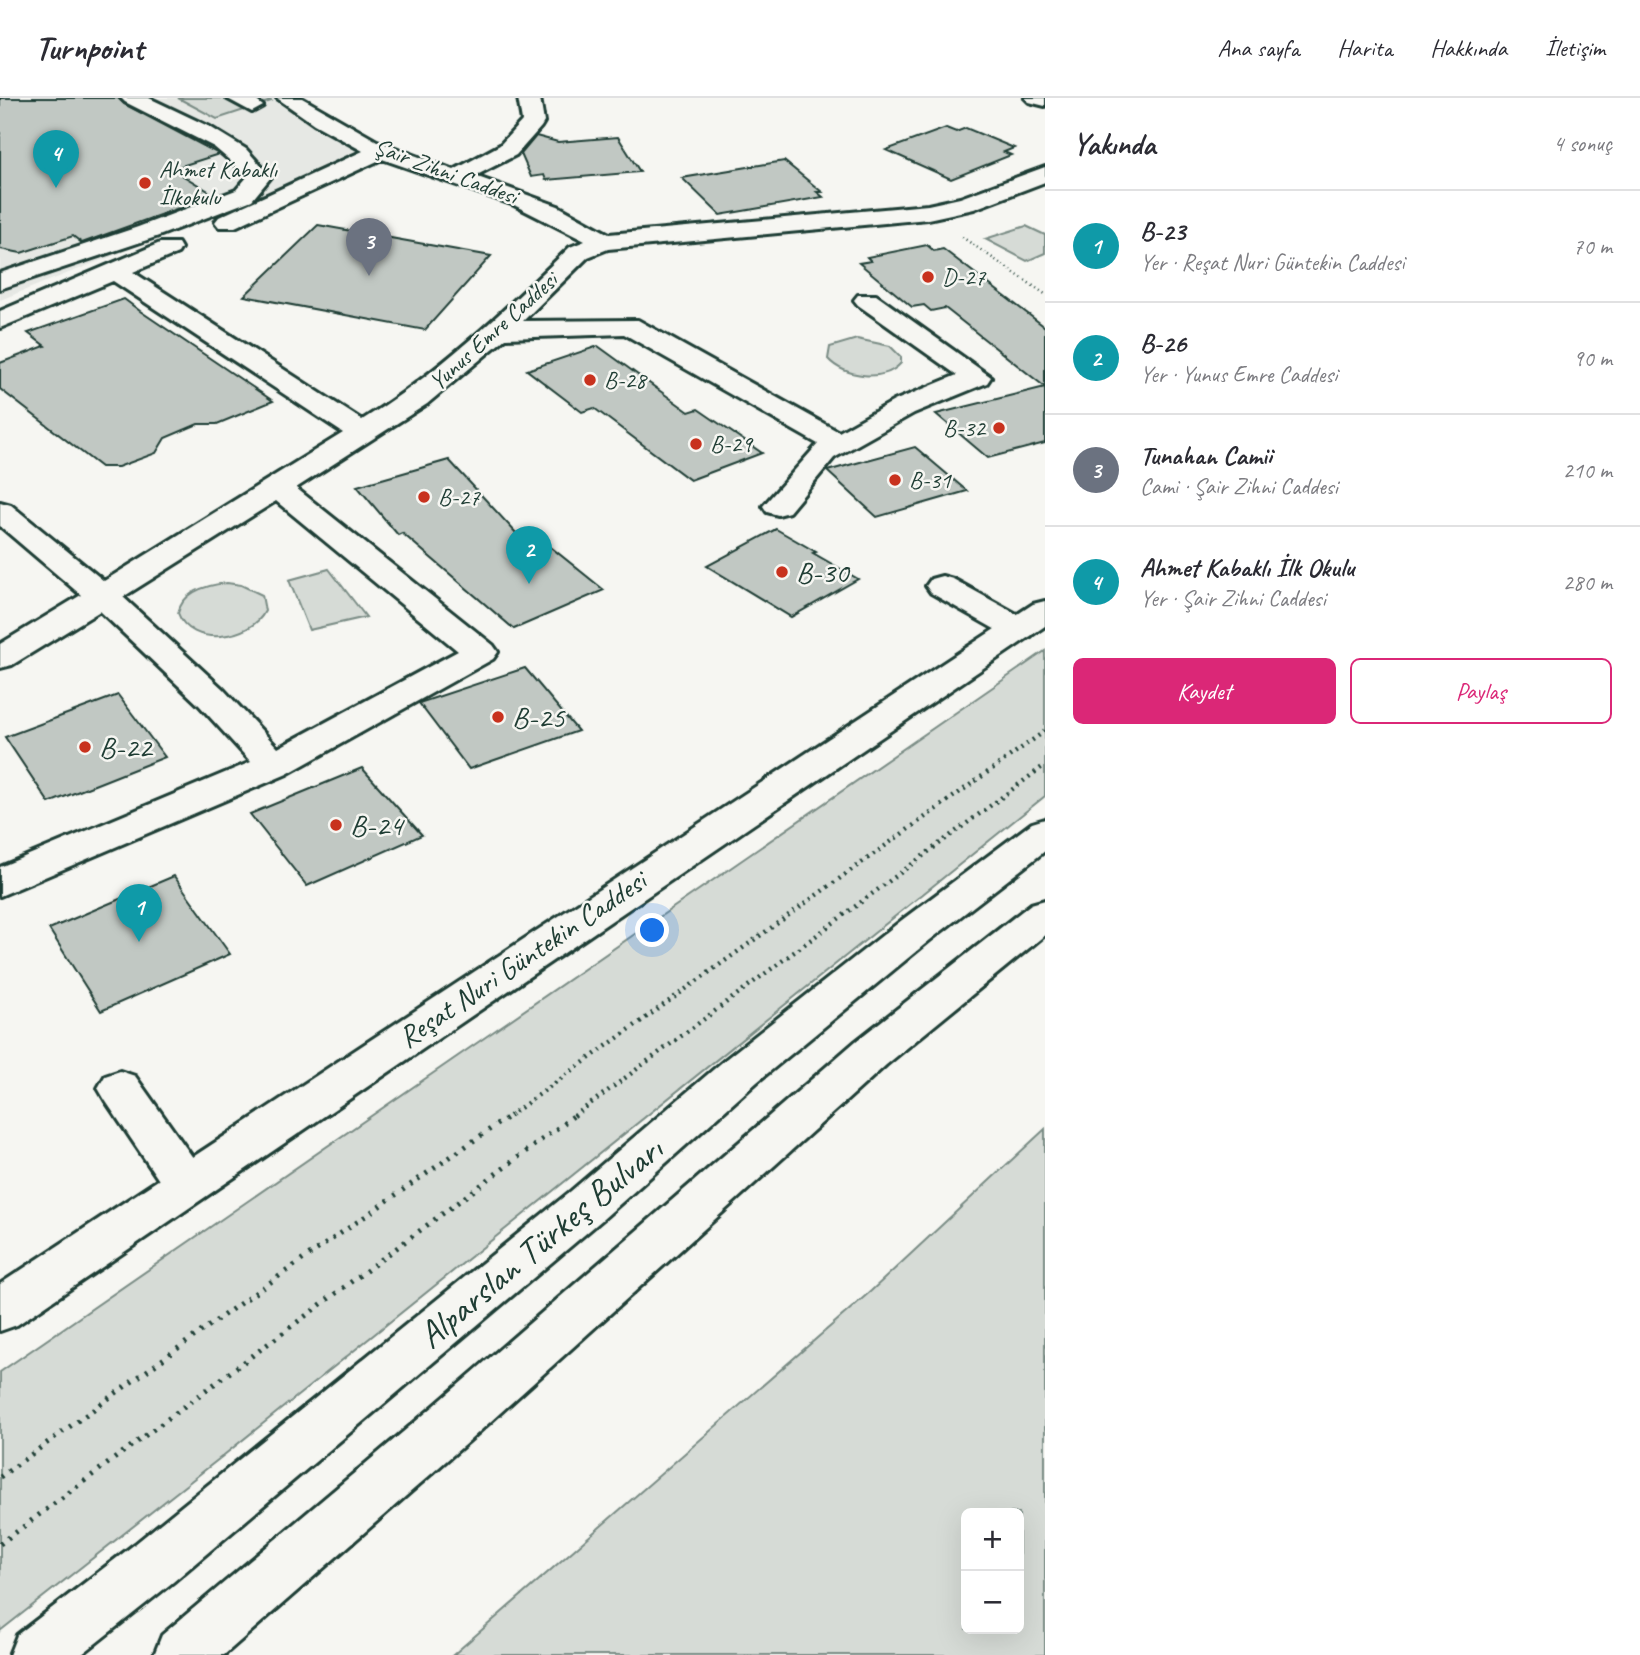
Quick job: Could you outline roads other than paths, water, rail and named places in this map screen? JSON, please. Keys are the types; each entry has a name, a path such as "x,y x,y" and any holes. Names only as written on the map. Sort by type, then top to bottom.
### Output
{"main road":[{"path":"0,281 147,232 244,195 260,177 255,166 231,149 132,98"},
{"name":"Şair Zihni Caddesi","path":"288,98 320,120 382,151 511,193 575,222 604,242"},
{"path":"459,176 508,150 533,122 528,98"},
{"path":"1036,98 1045,100"},
{"path":"0,292 11,316 116,272 382,151"},
{"name":"Yunus Emre Caddesi","path":"0,658 180,549 417,398 499,330 579,252 604,242 769,229 928,212 966,204 1045,174"},
{"path":"116,272 361,432"},
{"path":"778,506 824,452 904,407 977,377 867,300"},
{"path":"499,330 629,326 839,444"},
{"path":"0,882 274,766 481,652 277,487"},
{"path":"0,511 101,595 240,725 274,766"},
{"path":"942,586 1032,620"},
{"name":"Reşat Nuri Güntekin Caddesi","path":"0,1310 459,1000 1032,620"},
{"name":"Alparslan Türkeş Bulvarı","path":"37,1655 154,1563 576,1213 742,1070 916,930 1045,832"},
{"path":"182,1655 452,1423 871,1053 1045,915"},
{"path":"120,1088 187,1185"}],"place":[{"name":"Ahmet Kabaklı İlkokulu","path":"145,183"},
{"name":"Ahmet Kabaklı İlk Okulu","path":"56,188"},
{"name":"Tunahan Camii","path":"369,276"},
{"name":"D-27","path":"928,277"},
{"name":"B-28","path":"590,380"},
{"name":"B-32","path":"999,428"},
{"name":"B-29","path":"696,444"},
{"name":"B-31","path":"895,480"},
{"name":"B-27","path":"424,497"},
{"name":"B-30","path":"782,572"},
{"name":"B-26","path":"529,584"},
{"name":"B-25","path":"498,717"},
{"name":"B-22","path":"85,747"},
{"name":"B-24","path":"336,825"},
{"name":"B-23","path":"139,942"}]}
